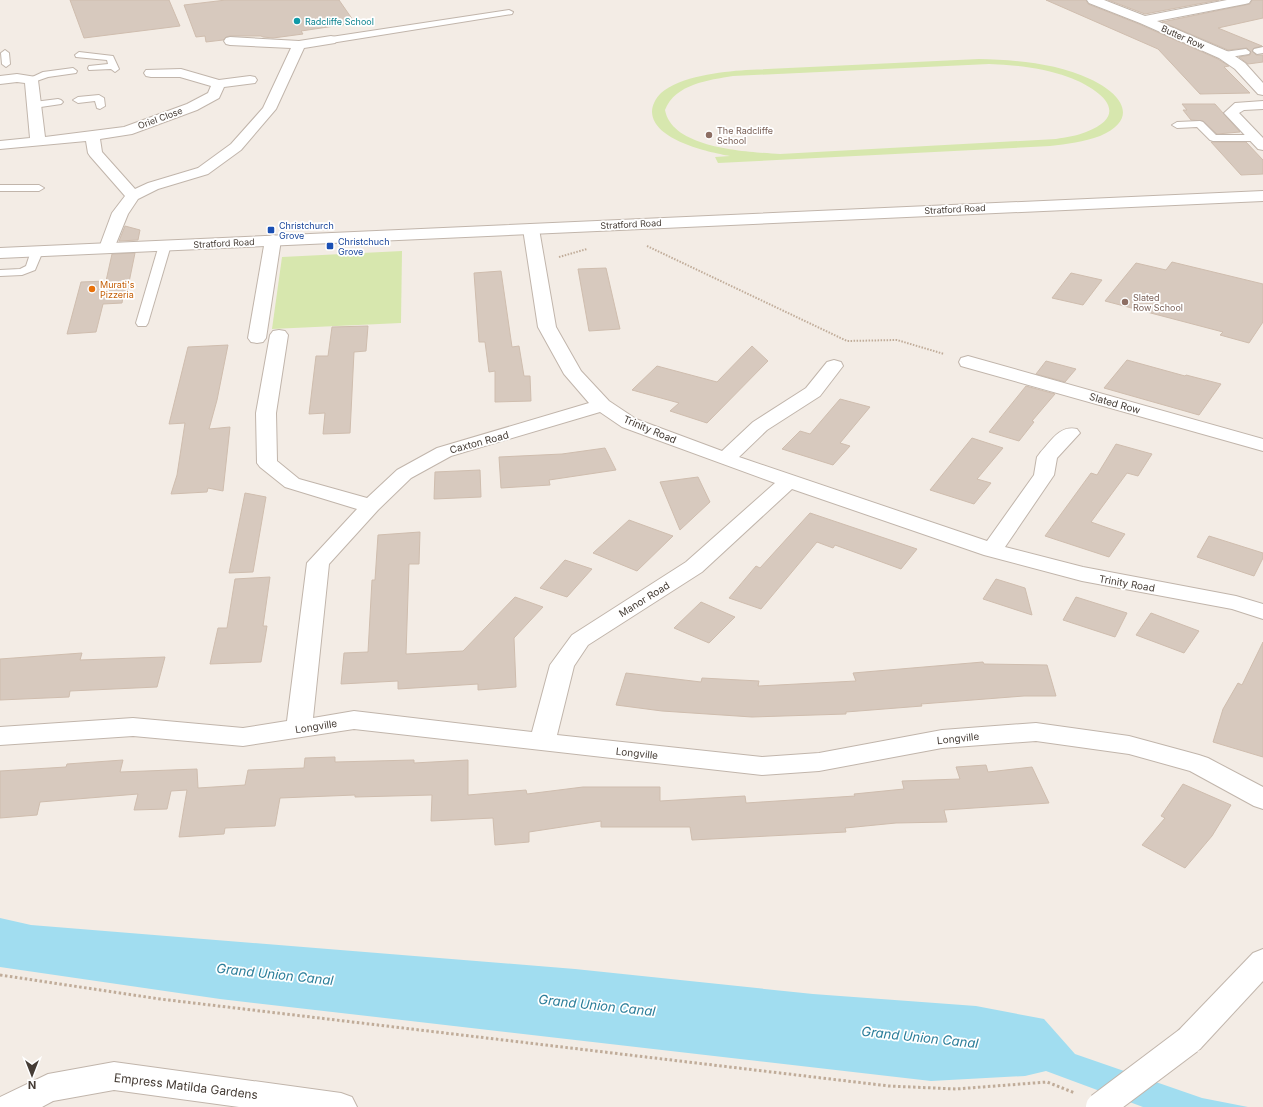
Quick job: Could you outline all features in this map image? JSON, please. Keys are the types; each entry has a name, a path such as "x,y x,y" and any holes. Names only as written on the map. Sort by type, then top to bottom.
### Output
{"street":[{"name":"Butter Row","path":"1093,0 1144,20 1224,55 1240,66 1263,91"},
{"path":"1144,20 1245,0"},
{"path":"230,41 299,45 331,40"},
{"path":"107,248 120,213 133,196 153,186 203,171 236,147 269,109 299,45"},
{"path":"5,73 17,78 30,80 38,142"},
{"path":"151,74 181,74 218,84 250,80"},
{"name":"Oriel Close","path":"0,145 92,136 127,130 192,107 214,95 218,84"},
{"path":"1258,142 1231,113 1240,106 1263,105"},
{"path":"92,136 95,153 133,196"},
{"name":"Stratford Road","path":"0,253 1263,196"},
{"name":"Trinity Road","path":"532,229 548,327 573,374 602,405 630,423 725,459 992,550 1082,574 1236,603 1263,612"},
{"path":"257,338 273,240"},
{"path":"279,335 266,413 268,463 292,483 370,506"},
{"name":"Slated Row","path":"968,362 1263,445"},
{"path":"725,459 760,426 813,392 834,366"},
{"name":"Caxton Road","path":"298,729 318,563 370,506 404,474 444,452 602,405"},
{"path":"992,550 1044,474 1047,457 1070,433"},
{"name":"Manor Road","path":"542,742 562,665 580,640 694,567 789,481"},
{"name":"Longville","path":"0,736 133,727 243,737 354,720 762,766 819,762 942,739 1036,732 1129,745 1199,764 1263,799"},
{"path":"1088,1100 1189,1040 1262,963"},
{"name":"Empress Matilda Gardens","path":"11,1107 48,1088 114,1076 341,1107"}],"lane":[{"path":"331,40 509,12"},
{"path":"1224,55 1246,52"},
{"path":"5,53 5,73"},
{"path":"79,55 110,58 115,68 92,68"},
{"path":"30,80 46,74 73,71"},
{"path":"78,100 99,98 100,106"},
{"path":"34,105 58,102"},
{"path":"1177,125 1200,124 1213,138 1258,142"},
{"path":"0,188 38,188"},
{"path":"142,323 165,245"},
{"path":"0,273 22,272 31,268 37,251"}],"path":[{"path":"642,244 847,341 897,340 968,362"},
{"path":"538,263 590,248"},
{"path":"0,975 160,999 889,1086 956,1089 1047,1082 1088,1100"}],"green space":[{"path":"979,59 1036,63 1064,69 1100,84 1117,98 1122,106 1123,113 1120,121 1113,129 1100,136 1082,141 1050,146 718,163 715,157 730,156 696,148 683,143 671,137 655,122 652,109 656,99 669,87 701,76 746,70","holes":["989,64 1039,69 1079,81 1090,87 1106,101 1109,109 1108,117 1100,125 1086,132 1056,139 780,154 750,152 714,146 696,141 682,133 671,123 665,110 676,94 685,89 714,79 733,76"]},
{"path":"402,251 401,323 272,329 282,257"}],"water":[{"name":"Grand Union Canal","path":"0,918 31,925 575,969 813,994 976,1006 1044,1019 1075,1054 1202,1098 1248,1107 1143,1107 1046,1071 1025,1076 931,1081 220,999 0,967"}],"building":[{"path":"70,0 169,0 180,26 84,38"},
{"path":"226,0 339,0 355,23 301,31 303,34 273,38 261,36 230,36 223,40 206,42 205,36 196,37 184,5"},
{"path":"1046,0 1086,0 1088,4 1139,24 1218,59 1229,66 1224,67 1250,93 1200,94 1158,49"},
{"path":"1108,0 1219,0 1145,14"},
{"path":"1252,0 1263,0 1263,18 1218,28 1262,46 1254,48 1252,51 1256,55 1263,55 1263,62 1248,64 1239,57 1250,55 1251,52 1247,48 1228,50 1162,22 1250,4"},
{"path":"1182,104 1215,104 1240,132 1217,134 1203,121 1191,120 1183,110 1187,110"},
{"path":"1211,142 1246,142 1263,160 1263,174 1241,175"},
{"path":"125,226 140,230 138,240 119,241"},
{"path":"135,253 126,297 123,297 122,303 103,304 96,332 67,334 81,282 106,281 112,254"},
{"path":"1172,262 1263,284 1263,322 1249,343 1220,335 1223,332 1105,301 1136,263 1166,270"},
{"path":"606,268 620,329 589,331 578,269"},
{"path":"501,271 512,347 519,346 524,376 530,376 531,401 495,402 495,371 489,372 485,342 479,342 474,273"},
{"path":"1071,273 1102,280 1083,305 1052,298"},
{"path":"368,326 366,351 354,352 350,433 323,434 325,413 309,414 316,356 328,356 332,327"},
{"path":"228,345 217,400 209,429 230,427 223,491 208,488 207,492 171,494 177,475 185,423 169,424 188,347"},
{"path":"752,346 768,361 707,423 670,411 679,403 632,390 657,366 717,382"},
{"path":"1127,360 1221,384 1199,415 1104,388"},
{"path":"1046,361 1076,369 1065,382 1036,374"},
{"path":"1026,386 1055,394 1032,421 1034,422 1019,441 989,432"},
{"path":"840,399 870,407 840,443 850,446 833,465 782,449 800,431 810,434"},
{"path":"972,438 1003,448 977,479 991,483 974,504 930,490"},
{"path":"1116,444 1152,454 1138,476 1127,473 1091,522 1125,534 1109,557 1045,536 1091,473 1097,475"},
{"path":"605,448 616,470 549,480 550,485 501,488 499,457 562,454"},
{"path":"480,470 481,497 434,499 435,472"},
{"path":"698,477 710,502 680,530 660,482"},
{"path":"245,493 266,497 253,572 229,573"},
{"path":"810,513 917,549 901,569 835,545 833,548 817,542 761,609 729,598 756,566 760,568"},
{"path":"629,520 673,536 637,571 593,553"},
{"path":"420,532 419,564 409,564 406,654 463,651 515,597 543,607 514,638 516,687 478,690 478,684 398,689 398,681 341,684 344,653 368,652 372,580 375,580 378,535"},
{"path":"1209,536 1263,553 1263,558 1254,576 1197,557"},
{"path":"565,560 592,569 567,597 540,588"},
{"path":"270,577 263,626 267,626 261,662 210,664 218,628 227,628 235,579"},
{"path":"996,579 1025,588 1032,615 983,599"},
{"path":"1076,597 1127,613 1115,637 1063,620"},
{"path":"701,602 735,617 709,643 674,628"},
{"path":"1151,613 1199,631 1184,653 1136,635"},
{"path":"1263,642 1263,757 1213,742 1223,709 1238,683 1242,685"},
{"path":"82,653 80,660 165,657 157,687 70,691 69,697 0,700 0,659"},
{"path":"983,662 984,664 1047,665 1056,696 1024,696 921,704 922,706 846,712 846,714 752,717 662,711 616,705 626,673 701,682 702,678 759,681 758,686 856,681 853,673"},
{"path":"335,757 335,762 414,760 414,763 468,760 468,795 526,790 527,794 583,787 660,787 660,801 745,796 746,803 855,796 854,794 904,789 902,781 960,779 956,767 986,765 988,772 1032,767 1049,803 944,810 947,822 896,823 845,828 846,832 692,840 690,827 601,827 601,821 529,832 529,842 495,845 493,818 431,821 432,795 355,797 355,795 280,798 275,826 225,828 224,834 179,837 187,790 171,791 167,809 134,810 138,794 40,802 37,815 0,818 0,771 66,767 67,764 123,760 120,772 197,769 198,788 245,785 248,770 304,768 305,758"},
{"path":"1183,784 1231,805 1212,836 1185,868 1142,845 1165,818 1161,816"}],"place":[{"name":"Radcliffe School","path":"297,21"},
{"name":"The Radcliffe School","path":"709,135"},
{"name":"Christchurch Grove","path":"271,230"},
{"name":"Christchuch Grove","path":"330,246"},
{"name":"Murati's Pizzeria","path":"92,289"},
{"name":"Slated Row School","path":"1125,302"}]}
